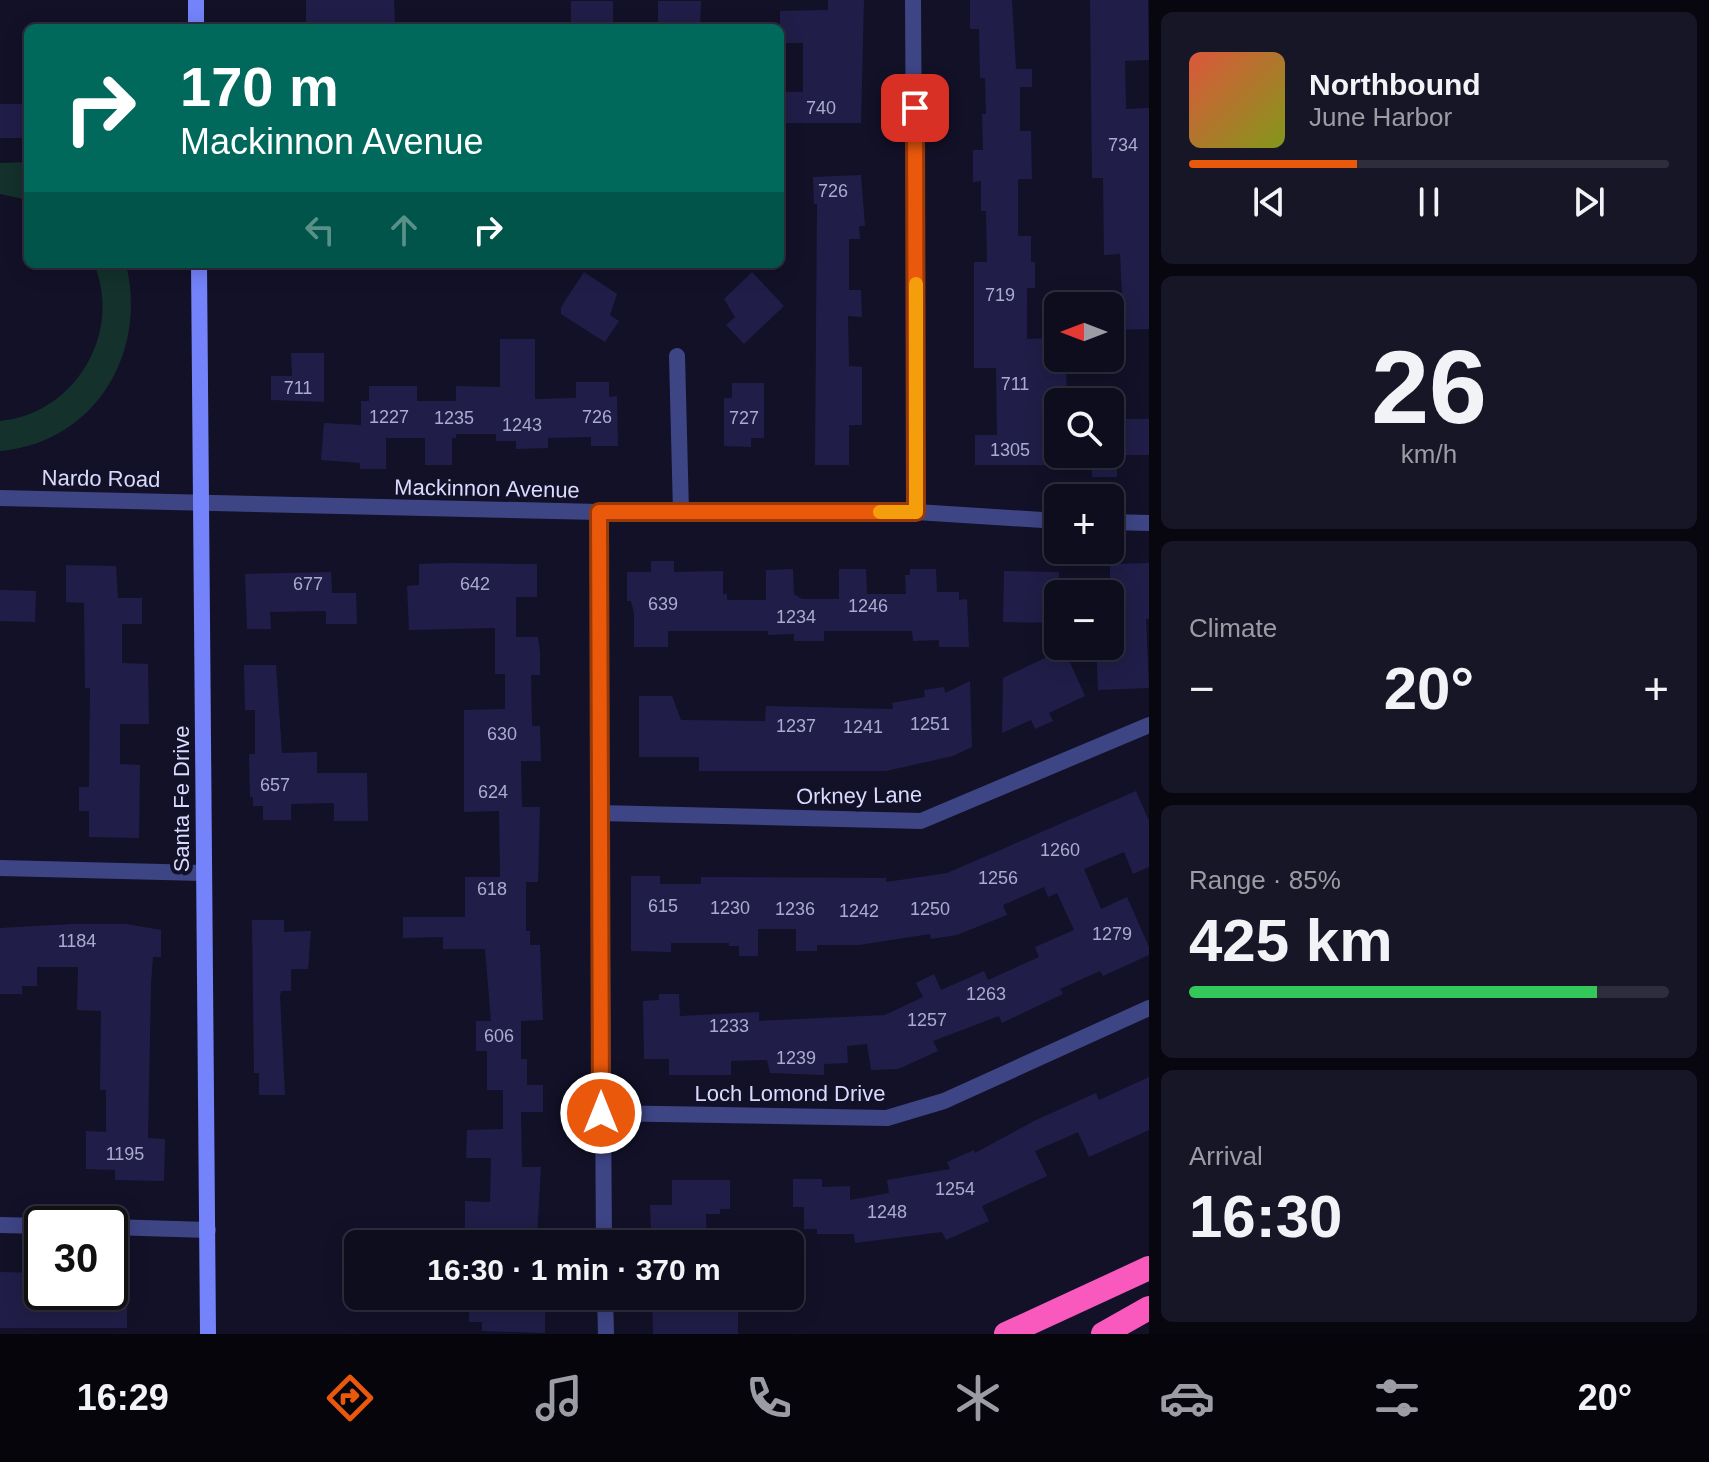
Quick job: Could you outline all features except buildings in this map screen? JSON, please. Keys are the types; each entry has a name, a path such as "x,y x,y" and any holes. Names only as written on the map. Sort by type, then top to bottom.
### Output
{"highway":[{"path":"1006,1334 1149,1268"},
{"path":"1103,1334 1149,1308"}],"main road":[{"path":"196,0 196,24"},
{"name":"Santa Fe Drive","path":"199,268 208,1334"}],"street":[{"path":"913,0 916,512"},
{"path":"677,356 681,512"},
{"name":"Nardo Road","path":"0,498 202,503"},
{"name":"Mackinnon Avenue","path":"202,503 599,512 916,512 1044,520"},
{"path":"599,512 604,1230"},
{"path":"1124,522 1149,523"},
{"name":"Orkney Lane","path":"599,813 921,821 1149,725"},
{"path":"0,868 203,873"},
{"name":"Loch Lomond Drive","path":"601,1113 887,1118 944,1101 1149,1008"},
{"path":"0,1225 24,1226"},
{"path":"128,1228 208,1230"},
{"path":"605,1310 606,1334"}],"green space":[{"path":"24,162 24,199 0,194 0,163"},
{"path":"95,268 127,268 131,297 129,330 121,360 107,388 87,412 63,431 34,444 0,451 0,421 27,415 50,403 70,386 86,366 97,342 102,317 101,290"}],"slow traffic":[{"path":"880,512 916,512 916,284"}],"route":[{"path":"601,1113 599,512 916,512 915,108"}]}
